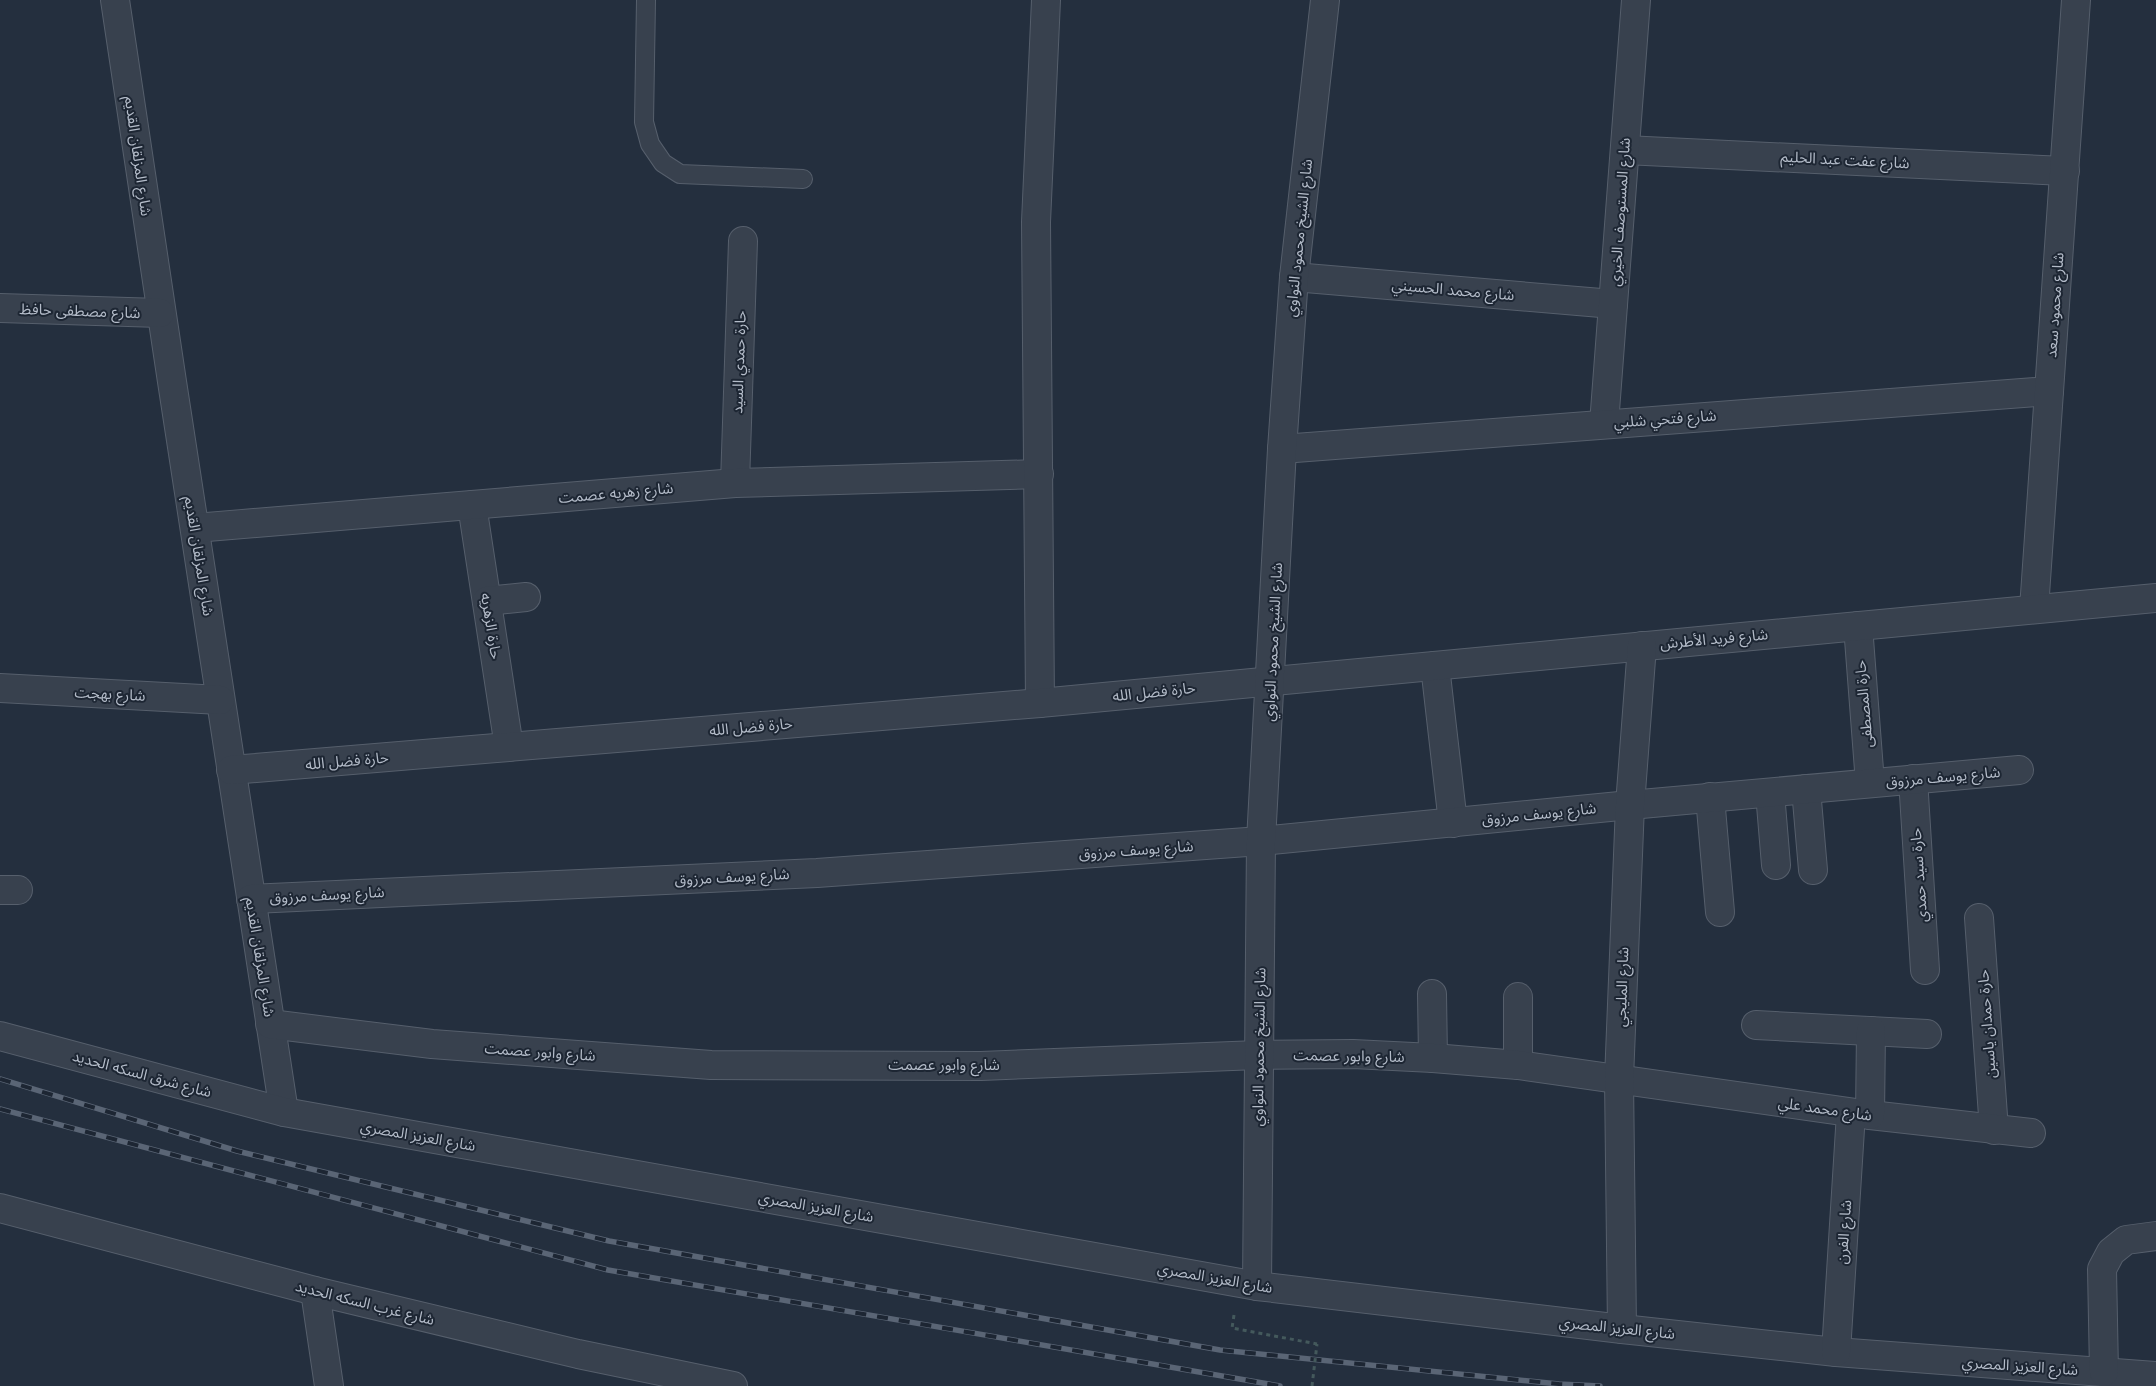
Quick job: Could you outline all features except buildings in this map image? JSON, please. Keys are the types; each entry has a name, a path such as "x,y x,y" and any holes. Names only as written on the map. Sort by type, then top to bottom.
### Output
{"street":[{"name":"شارع المزلقان القديم","path":"115,0 160,313 195,528 230,770 284,1112"},
{"path":"1040,704 1036,222 1046,0"},
{"name":"شارع الشيخ محمود النواوي","path":"1257,1286 1261,841 1282,449 1294,277 1325,0"},
{"name":"شارع المستوصف الخيري","path":"1604,424 1636,0"},
{"name":"شارع محمود سعد","path":"2034,609 2076,0"},
{"name":"شارع عفت عبد الحليم","path":"1625,150 2064,171"},
{"name":"حارة حمدي السيد","path":"736,483 744,241"},
{"name":"شارع محمد الحسيني","path":"1294,277 1613,304"},
{"name":"شارع مصطفى حافظ","path":"0,308 160,313"},
{"name":"شارع فتحي شلبي","path":"1282,449 2049,391"},
{"name":"شارع زهريه عصمت","path":"195,528 736,483 1039,474"},
{"name":"حارة الزهريه","path":"472,505 509,747"},
{"path":"487,601 526,597"},
{"name":"شارع فريد الأطرش","path":"1271,680 2156,598"},
{"name":"حارة المصطفى","path":"1858,626 1870,783"},
{"name":"شارع المليجي","path":"1622,1329 1619,1079 1630,805 1642,646"},
{"path":"1435,666 1453,822"},
{"name":"حارة فضل الله","path":"230,770 1040,704 1271,680"},
{"name":"شارع بهجت","path":"0,688 220,700"},
{"name":"شارع يوسف مرزوق","path":"251,899 817,873 1261,841 1710,797 2019,770"},
{"name":"حارة سيد حمدي","path":"1914,780 1925,970"},
{"path":"1806,789 1813,870"},
{"path":"1770,792 1776,865"},
{"path":"1710,797 1720,912"},
{"name":"حارة حمدان ياسين","path":"1980,918 1994,1130"},
{"path":"1432,994 1433,1058"},
{"path":"1518,997 1518,1065"},
{"name":"شارع وابور عصمت","path":"270,1024 432,1044 712,1065 981,1066 1258,1055 1352,1054 1518,1065 1619,1079"},
{"path":"1756,1025 1926,1034"},
{"name":"شارع الفرن","path":"1836,1352 1870,1031"},
{"name":"شارع شرق السكه الحديد","path":"0,1036 284,1112"},
{"name":"شارع محمد علي","path":"1619,1079 1861,1114 2031,1133"},
{"name":"شارع العزيز المصري","path":"284,1112 1257,1286 1836,1352 2156,1376"},
{"name":"شارع غرب السكه الحديد","path":"0,1208 315,1291 578,1354 733,1386"},
{"path":"2104,1372 2102,1269 2111,1252 2126,1240 2156,1236"},
{"path":"315,1291 329,1386"}],"lane":[{"path":"646,0 644,122 650,144 663,163 680,174 803,179"}],"path":[{"path":"1232,1328 1318,1344 1312,1386"}],"railway":[{"path":"0,1079 237,1151 609,1241 1220,1350 1559,1384 1600,1386"},
{"path":"0,1109 608,1270 1280,1386"}]}
